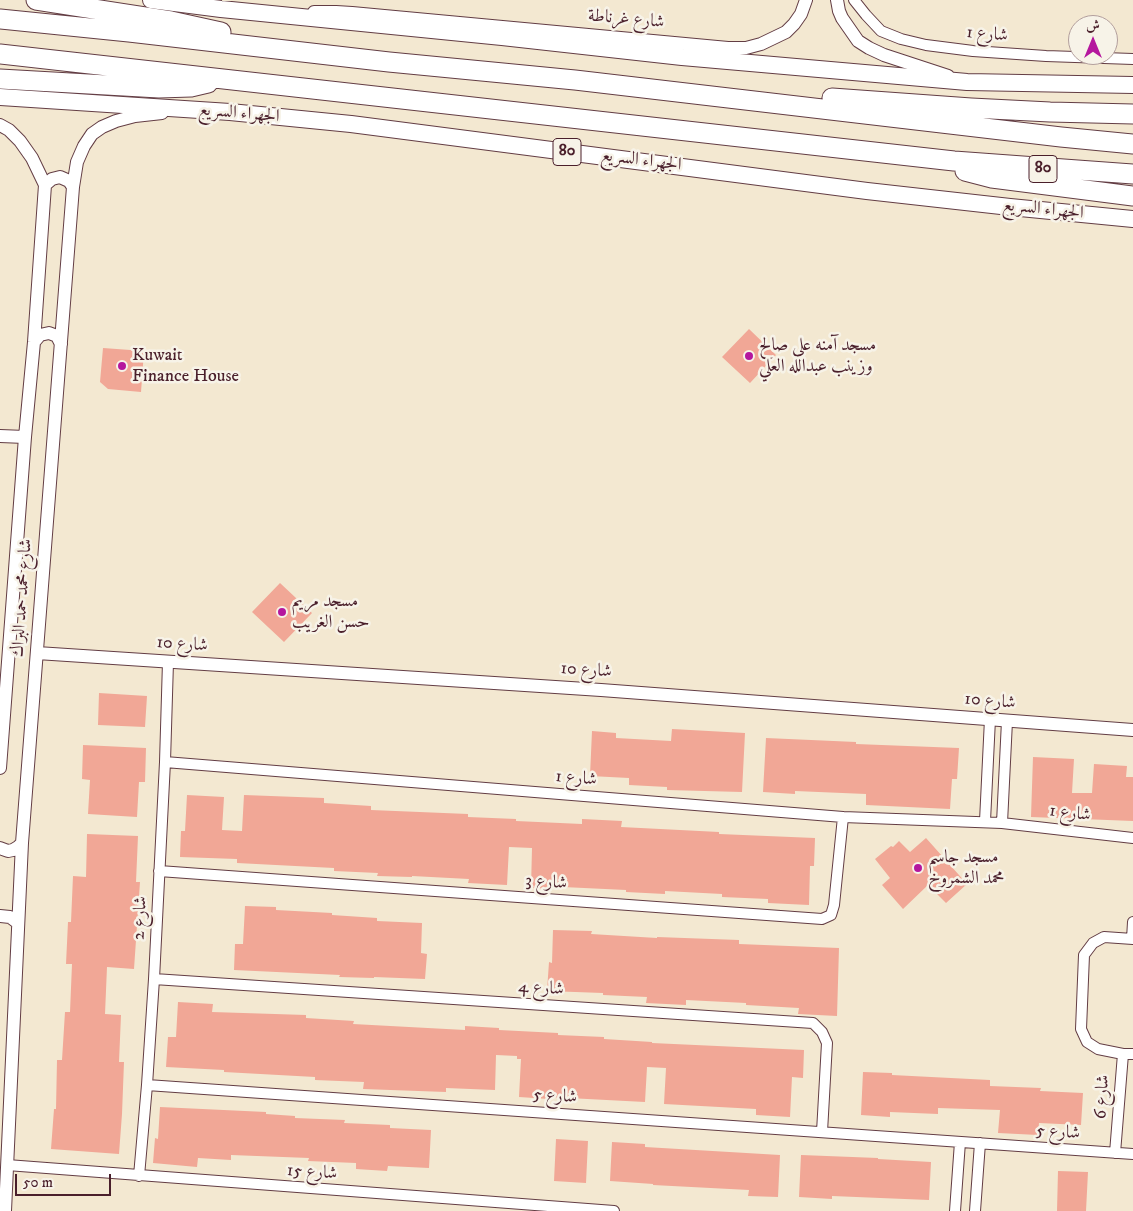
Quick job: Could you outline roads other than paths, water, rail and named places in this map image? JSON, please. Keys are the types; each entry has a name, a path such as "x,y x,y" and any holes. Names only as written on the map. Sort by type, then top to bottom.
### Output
{"highway":[{"path":"36,0 171,21 294,51"},
{"name":"80","path":"0,20 575,80 1133,144"},
{"name":"الجهراء السريع","path":"0,54 963,162 1133,174"},
{"path":"0,79 175,88 191,87 229,79"},
{"path":"575,80 971,108 1133,114"},
{"path":"918,157 992,178 1133,196"}],"main road":[{"path":"151,0 682,57 967,82 1133,86"},
{"name":"الجهراء السريع","path":"0,96 230,112 351,124 867,191 1133,219"}],"street":[{"name":"شارع غرناطة","path":"271,14 336,12 728,48 746,48 761,44 786,32 801,14 806,0"},
{"path":"837,0 842,18 858,41 884,55 967,82"},
{"name":"شارع 1","path":"854,0 881,31 901,39 926,45 1046,56 1133,59"},
{"name":"شارع محمد حمد البراك","path":"5,1211 22,843 73,186 77,162 92,134 116,121 155,113 230,112"},
{"name":"شارع محمد حمد البراك","path":"0,125 9,130 20,142 32,158 45,185 0,768"},
{"path":"45,185 52,179 60,177 69,181 73,186"},
{"path":"34,342 40,335 49,333 57,336 61,344"},
{"path":"0,436 25,437"},
{"name":"شارع 10","path":"37,653 601,690 1133,730"},
{"name":"شارع 2","path":"139,1176 154,979 168,662"},
{"path":"985,821 990,719"},
{"path":"1002,823 1007,721"},
{"name":"شارع 1","path":"165,762 843,817 985,821 1133,838"},
{"name":"شارع 3","path":"160,871 822,919 831,915 834,905 843,817"},
{"path":"0,848 14,850 22,843"},
{"path":"0,916 10,917 18,923"},
{"path":"1128,1054 1098,1049 1088,1042 1081,1029 1084,956 1093,943 1104,936 1132,939 1133,922"},
{"name":"شارع 4","path":"154,979 813,1024 822,1032 827,1044 822,1132"},
{"name":"شارع 6","path":"1115,1153 1128,1054"},
{"name":"شارع 5","path":"147,1085 1133,1154"},
{"path":"955,1211 960,1142"},
{"path":"975,1211 980,1143"},
{"name":"شارع 15","path":"7,1165 614,1211"}],"place":[{"name":"مسجد آمنه علي صالح وزينب عبدالله العلي","path":"749,356"},
{"name":"Kuwait Finance House","path":"122,366"},
{"name":"مسجد مريم حسن الغريب","path":"282,612"},
{"name":"مسجد جاسم محمد الشمروخ","path":"918,868"}]}
